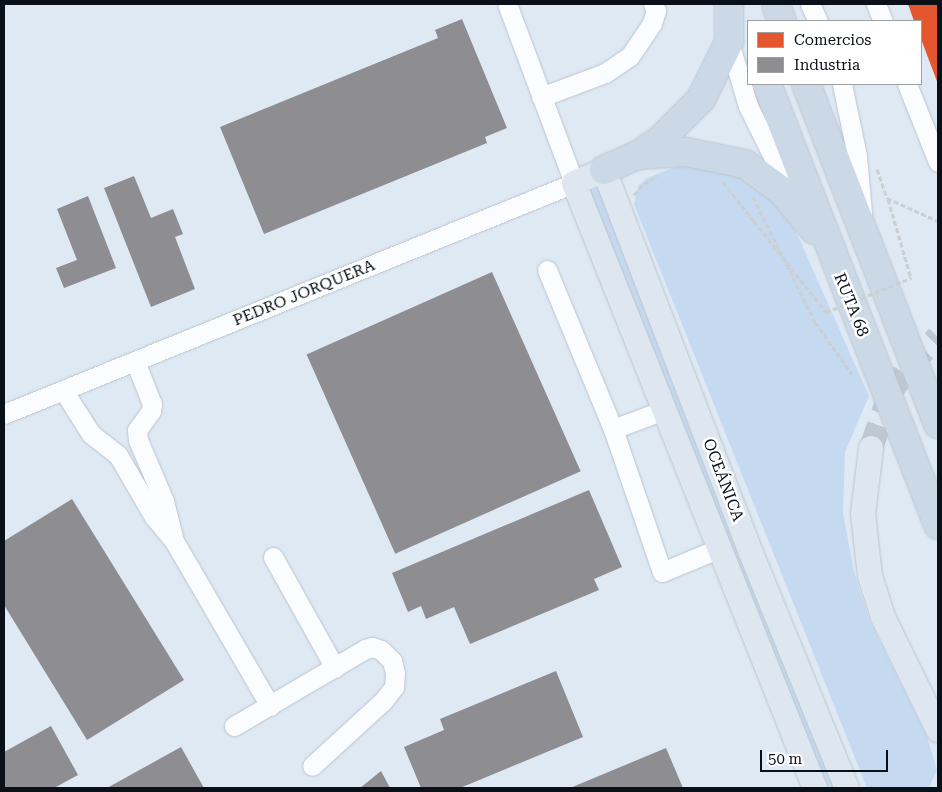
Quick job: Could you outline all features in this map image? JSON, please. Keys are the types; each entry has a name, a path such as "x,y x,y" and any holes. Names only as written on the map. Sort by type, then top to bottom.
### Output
{"highway":[{"path":"729,4 739,38"},
{"path":"604,170 638,156 660,140 689,114 739,38 736,4"},
{"path":"776,4 782,20"},
{"name":"RUTA 68","path":"767,85 938,525"},
{"path":"806,85 938,424"},
{"path":"638,156 686,152 745,164 770,180 798,209 832,254"}],"main road":[{"name":"PEDRO JORQUERA","path":"574,183 604,170"},
{"name":"OCEÁNICA","path":"604,170 751,553 847,788"},
{"name":"OCEÁNICA","path":"574,183 815,788"},
{"path":"602,256 616,242 632,245"},
{"path":"871,448 863,514 870,576 883,617 938,730"},
{"path":"724,556 751,553"}],"street":[{"path":"507,4 574,183"},
{"path":"541,98 605,72 630,56 652,23 656,11 653,4"},
{"path":"810,4 818,20"},
{"path":"876,4 883,20"},
{"path":"739,38 748,106 798,209"},
{"path":"842,85 857,156 863,233"},
{"path":"908,85 938,162"},
{"name":"PEDRO JORQUERA","path":"4,414 574,183"},
{"path":"547,270 613,429 662,572 724,556"},
{"path":"135,362 152,404 152,411 137,430 138,440 164,502 174,541"},
{"path":"63,390 91,434 118,456 154,517 174,541 270,706"},
{"path":"613,429 664,410"},
{"path":"273,557 335,668"},
{"path":"234,726 372,647 392,661 395,673 394,687 383,701 312,766"}],"path":[{"path":"720,179 826,312 911,278 875,163"},
{"path":"751,194 815,322 852,374"},
{"path":"887,198 938,221"}],"shaded area":[{"path":"690,161 732,165 775,197 797,234 869,396 845,452 843,513 854,572 869,619 927,737 937,770 929,788 867,788 634,204 638,186 647,178"},
{"path":"616,181 849,788 812,788 583,194"}],"building: Comercios":[{"path":"908,4 938,4 938,84 922,42 922,20 914,20"}],"building: Industria":[{"path":"462,19 507,128 485,137 487,143 264,234 220,127 438,38 435,30"},
{"path":"134,176 151,218 173,209 183,234 175,237 195,289 151,307 104,188"},
{"path":"88,196 116,268 64,288 56,268 77,260 57,209"},
{"path":"492,272 581,471 395,554 307,355"},
{"path":"589,490 622,567 594,579 599,590 470,644 454,607 426,619 421,606 408,612 392,573"},
{"path":"72,499 184,680 87,740 4,605 4,541"},
{"path":"556,671 583,737 460,788 421,788 404,747 444,730 440,719"},
{"path":"51,726 78,775 54,788 4,788 4,752"},
{"path":"181,747 204,788 107,788"},
{"path":"666,748 683,788 570,788"},
{"path":"381,771 390,788 360,788"}],"tunnel":[{"path":"871,448 890,393 908,367 938,337"}]}
